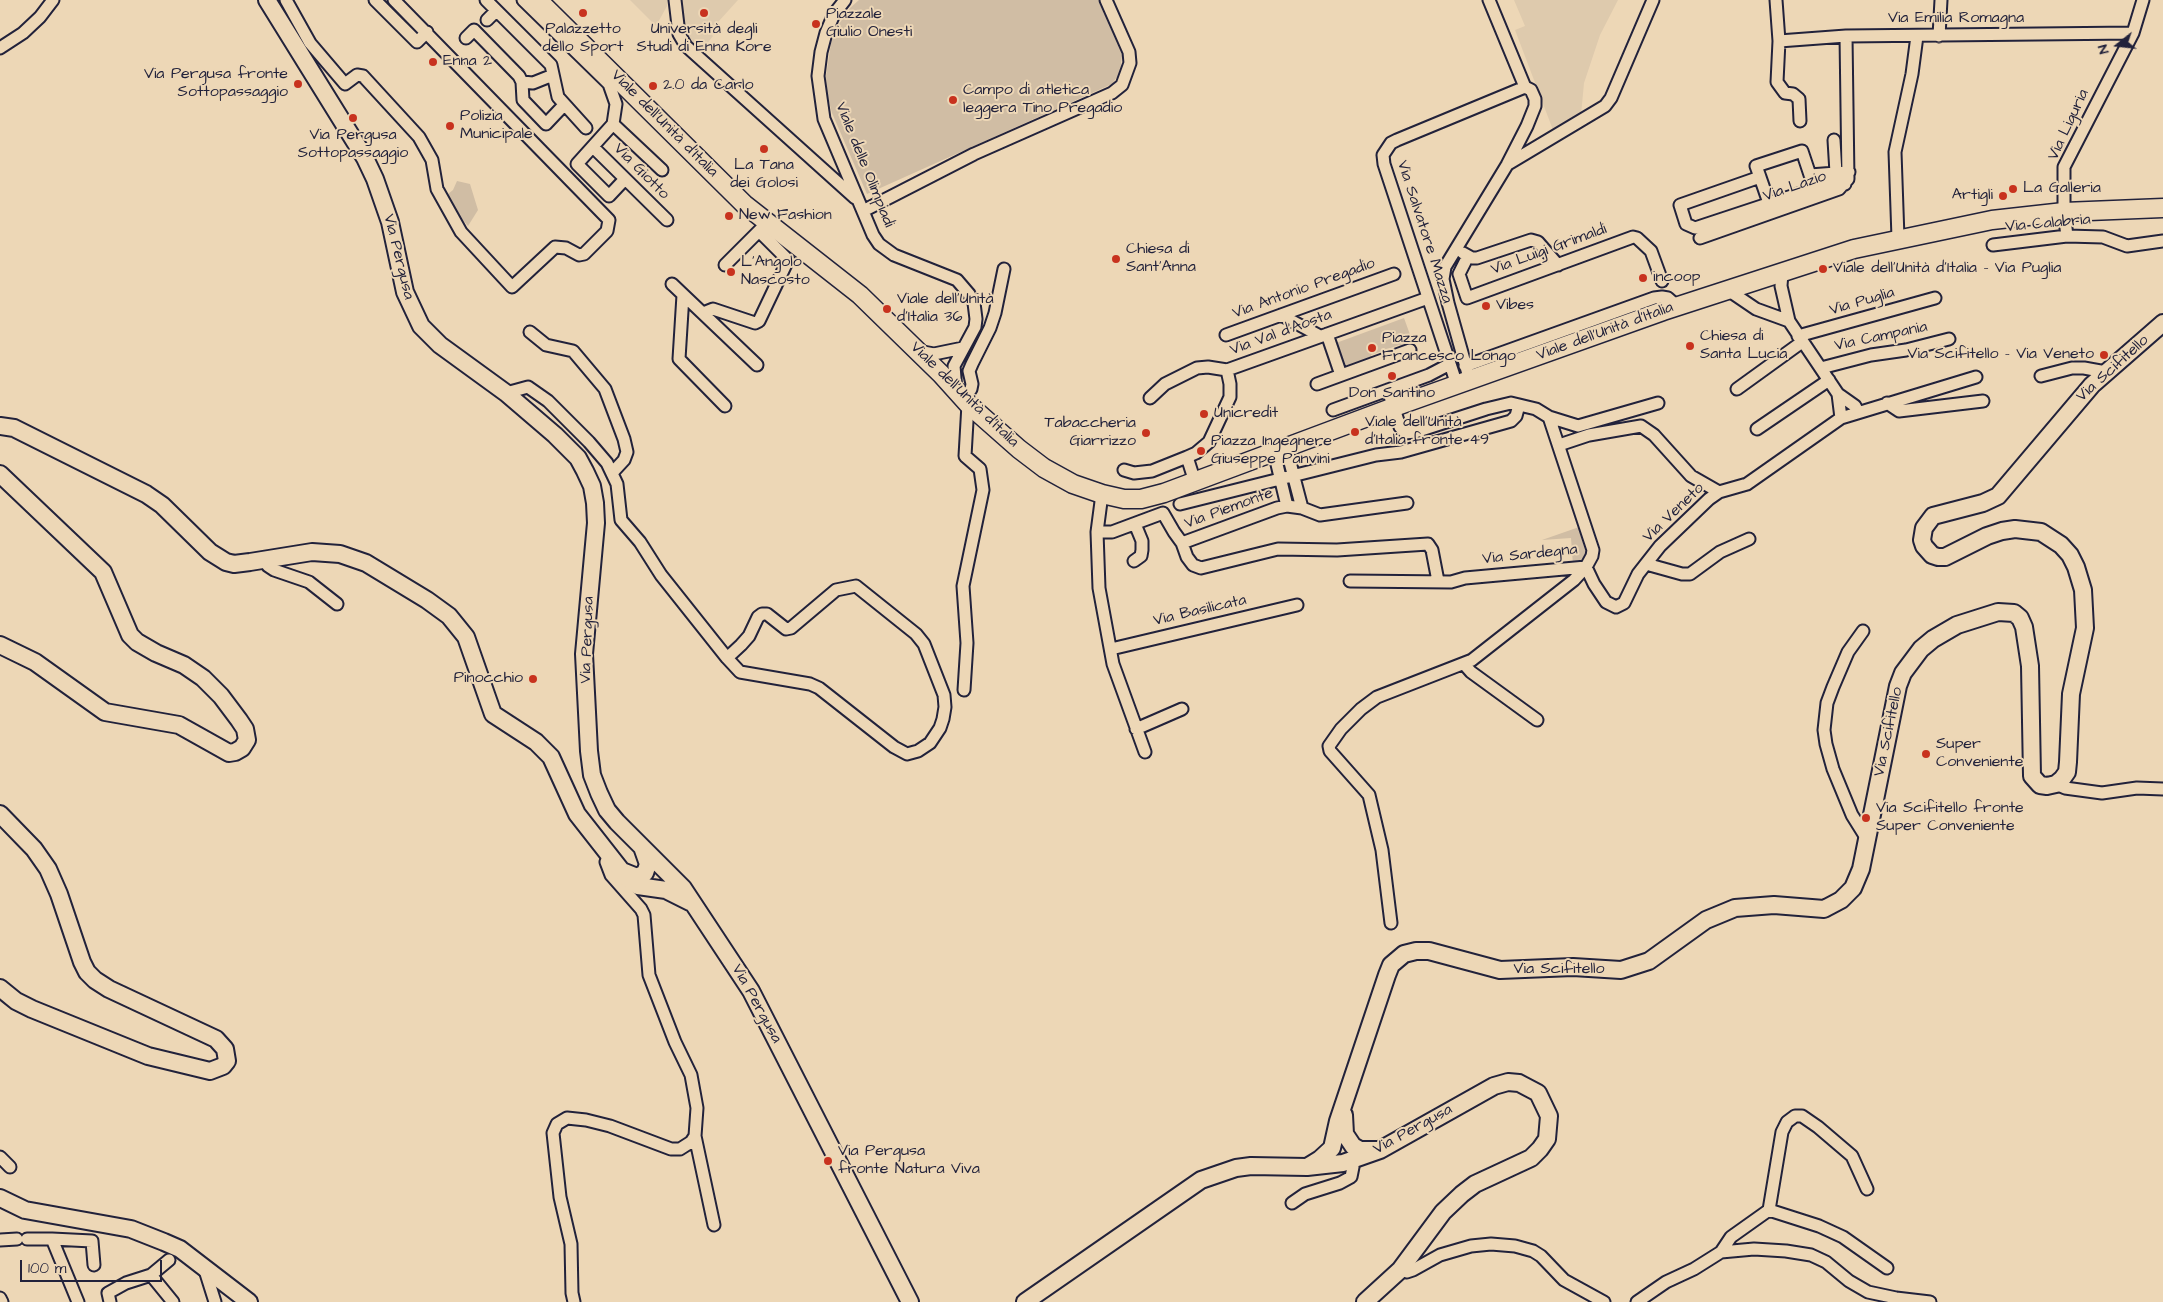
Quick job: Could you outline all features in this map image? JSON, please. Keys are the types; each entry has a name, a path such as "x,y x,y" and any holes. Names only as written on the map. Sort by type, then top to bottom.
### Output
{"main road":[{"name":"Via Pergusa","path":"267,0 365,158 375,179 390,222 405,292 417,319 428,334 440,345 506,393 572,451 578,458 592,486 596,523 584,654 592,774 607,810 616,822 670,873 695,905 751,991 910,1302"},
{"name":"Viale dell'Unità d'Italia","path":"538,0 744,204 763,227 860,295 917,351 942,365 963,398 1044,468 1073,484 1102,494 1132,500 1141,499 1195,482 1394,408 1463,372 1854,249 1898,238 1992,220 2064,212 2163,208"},
{"name":"Viale dell'Unità d'Italia","path":"2064,212 2092,204 2163,197"},
{"name":"Via Scifitello","path":"1340,1138 1338,1120 1387,975 1391,965 1404,954 1416,951 1429,951 1488,968 1511,971 1573,967 1606,970 1629,969 1649,961 1706,920 1736,908 1762,905 1824,909 1832,906 1848,894 1857,881 1898,686 1903,673 1910,661 1932,639 1957,625 1998,612 2014,613 2020,618 2024,627 2030,666 2032,776 2040,785 2056,784 2067,772 2071,694 2085,628 2083,590 2070,555 2061,545 2041,532 2015,529 1987,536 1945,557 1938,558 1924,546 1922,534 1927,522 1933,516 1992,500 1998,496 2078,400 2106,372 2163,323"},
{"path":"0,426 14,428 146,494 162,505 210,552 226,562 234,564 312,552 340,554 366,563 428,600 449,616 466,637 493,714 544,749 556,768 577,814 609,855 630,874 648,877 670,873 668,880 664,884 653,888"},
{"path":"0,474 103,572 130,635 144,646 184,665 203,678 221,696 239,720 245,729 247,740 242,748 235,752 229,752 219,749 179,725 106,712 35,662 0,645"},
{"path":"0,814 34,849 48,869 87,972 109,989 216,1039 225,1049 227,1062 223,1066 210,1071 148,1056 32,1009 16,1001 0,988"},
{"path":"630,874 645,873 648,864 642,846"},
{"path":"630,874 628,879 638,886 675,893 695,905"},
{"name":"Via Pergusa","path":"1025,1302 1202,1180 1236,1168 1251,1166 1307,1167 1347,1161 1380,1150 1494,1086 1508,1082 1528,1086 1538,1093 1549,1116 1547,1139 1531,1158 1475,1184 1462,1194 1444,1212 1400,1270 1366,1302"},
{"path":"1340,1138 1360,1150 1380,1150"},
{"path":"1340,1138 1336,1149 1347,1161"},
{"path":"1307,1167 1320,1159 1340,1138"},
{"path":"0,1198 25,1210 131,1229 180,1249 249,1302"}],"street":[{"path":"0,48 23,33 40,17 53,0"},
{"path":"286,0 310,43 345,84 357,75 363,76 419,137 432,160 437,189 461,232 512,288 556,247 566,248 579,255 584,254 607,231 609,220 600,208 394,0"},
{"path":"375,0 417,42 427,32"},
{"path":"486,0 550,65 558,97 586,128"},
{"path":"523,0 609,84 616,104 614,124 577,164 609,196 625,179"},
{"path":"675,0 678,34 686,46 861,206 1112,93 1122,85 1130,63 1129,52 1106,0"},
{"name":"Viale delle Olimpiadi","path":"845,0 834,14 821,52 819,84 824,119 873,235 879,244 894,256 957,280 970,294 974,303 976,319 971,337 963,348 942,365"},
{"path":"1463,372 1444,279 1445,267 1507,165 1535,106 1535,98 1531,90 1525,87 1489,0"},
{"path":"1507,165 1604,106 1611,98 1653,0"},
{"path":"1776,0 1779,41 1777,82 1785,93 1793,94 1799,99 1800,120"},
{"path":"1939,36 1941,0"},
{"name":"Via Liguria","path":"2067,236 2064,212 2064,167 2133,33 2143,0"},
{"path":"487,20 496,10"},
{"path":"466,38 474,30 519,76 522,82 523,100 546,124 564,105"},
{"name":"Via Emilia Romagna","path":"1779,41 1846,36 2133,33"},
{"name":"Via Lazio","path":"1700,238 1839,190 1845,184 1849,172 1846,36"},
{"path":"1898,238 1896,152 1912,74 1917,36"},
{"path":"522,82 533,83 553,75"},
{"name":"Via Salvatore Mazza","path":"1463,372 1449,362 1384,164 1383,155 1391,143 1397,140 1525,87"},
{"path":"614,124 662,170"},
{"path":"1834,140 1836,173"},
{"name":"Via Giotto","path":"593,147 667,220"},
{"path":"1769,203 1756,166 1802,151 1810,175 1849,172"},
{"path":"1760,177 1680,205 1686,224 1695,228 1831,183 1845,184"},
{"path":"703,313 713,309 755,323 759,321 788,260 763,227 725,265"},
{"name":"Via Calabria","path":"1993,245 2067,236 2103,237 2127,246 2163,242"},
{"name":"Via Luigi Grimaldi","path":"1468,256 1459,274 1467,298 1634,237 1651,250 1662,281"},
{"path":"1455,248 1468,256 1477,258 1531,240 1538,242 1558,264"},
{"path":"964,690 967,643 962,586 983,490 980,470 965,456 963,398 971,389 969,371 993,321 1004,269"},
{"path":"1782,273 1781,286 1790,321 1800,339 1838,394 1855,406 1858,412"},
{"name":"Via Antonio Pregadio","path":"1226,335 1394,274"},
{"path":"672,284 757,365"},
{"path":"1728,290 1756,308 1790,321"},
{"path":"683,295 679,359 726,406"},
{"name":"Via Val d'Aosta","path":"1150,398 1165,384 1197,368 1208,367 1227,370 1428,298"},
{"name":"Via Puglia","path":"1737,389 1800,339 1935,298"},
{"path":"1281,315 1324,335 1341,375"},
{"path":"530,332 546,345 572,351 605,389 627,452 624,460 612,472"},
{"name":"Via Campania","path":"1821,368 1871,355 1906,350 1949,339"},
{"path":"942,365 963,348"},
{"path":"1317,384 1410,350"},
{"path":"1334,410 1429,375 1449,362 1463,372"},
{"path":"2041,376 2072,368 2106,372"},
{"path":"1124,470 1134,473 1152,471 1196,453 1209,442 1230,397 1227,370"},
{"name":"Via Veneto","path":"1586,567 1606,602 1616,607 1624,603 1638,574 1646,564 1674,533 1709,499 1719,492 1747,484 1841,418 1976,377"},
{"path":"1757,430 1829,380"},
{"path":"506,393 528,387 548,401 607,463 617,484 621,520 640,542 661,575 726,658 740,672 748,675 810,684 819,688 894,747 907,754 918,751 930,743 940,728 943,719 945,707 938,678 924,644 916,634 856,586 836,590 791,628 786,629 767,614 762,614 758,617 749,636 726,658"},
{"path":"1388,390 1402,431 1410,433 1511,404 1536,409 1548,417 1578,426 1658,404"},
{"path":"1838,394 1841,418"},
{"path":"1887,403 1898,411 1983,401"},
{"path":"1294,474 1386,452 1400,452 1511,421 1516,416 1519,405"},
{"name":"Via Sardegna","path":"1350,581 1451,582 1464,578 1586,567 1593,550 1548,417"},
{"path":"1559,445 1589,435 1641,426 1654,435 1691,476 1719,492"},
{"path":"1280,449 1294,474 1302,508"},
{"path":"1280,449 1281,479 1287,506"},
{"path":"1187,457 1195,482"},
{"name":"Via Piemonte","path":"1180,504 1281,479 1294,474"},
{"path":"1102,494 1097,532 1099,588 1113,664 1145,752"},
{"name":"Via Piemonte","path":"1407,503 1320,515 1302,508 1287,506 1252,516 1182,543 1192,566 1201,568 1278,549 1337,550 1428,544 1432,550 1438,581"},
{"path":"1097,532 1112,532 1163,513 1182,543"},
{"path":"1134,561 1141,556 1142,550 1142,542 1135,524"},
{"path":"1646,564 1682,574 1690,574 1725,549 1749,539"},
{"path":"264,560 274,570 309,582 337,604"},
{"path":"1391,923 1382,850 1369,795 1330,751 1329,746 1354,715 1377,697 1472,660 1567,585 1586,567"},
{"name":"Via Basilicata","path":"1111,649 1297,605"},
{"path":"1863,631 1848,652 1832,687 1827,703 1824,730 1833,769 1858,827 1867,839"},
{"path":"1464,664 1470,672 1537,720"},
{"path":"1136,729 1182,709"},
{"path":"2056,784 2064,788 2102,793 2137,788 2163,789"},
{"path":"609,855 606,862 611,875 641,908 644,915 649,976 675,1042 691,1075 697,1108 695,1136 714,1225"},
{"path":"1721,1252 1731,1236 1769,1210 1782,1132 1787,1122 1795,1116 1802,1116 1818,1126 1852,1156 1867,1188"},
{"path":"574,1302 570,1244 560,1197 553,1133 556,1124 567,1118 586,1120 610,1126 671,1149 680,1148 691,1142 695,1136"},
{"path":"0,1157 10,1167"},
{"path":"1292,1203 1305,1194 1333,1186 1351,1177 1353,1167 1347,1161"},
{"path":"1769,1210 1819,1226 1843,1237 1887,1268"},
{"path":"52,1238 78,1302"},
{"path":"0,1240 52,1238 92,1241 94,1265"},
{"path":"1400,1270 1407,1272 1413,1270 1440,1255 1470,1246 1491,1244 1514,1246 1533,1251 1541,1256 1564,1280 1604,1302"},
{"path":"1637,1302 1666,1282 1694,1269 1721,1252 1734,1249 1770,1249 1811,1255 1826,1262 1849,1281 1868,1292 1930,1302"},
{"path":"110,1302 108,1293 126,1283 150,1275 169,1260"},
{"path":"204,1267 215,1302"},
{"path":"150,1275 173,1302"},
{"path":"0,1298 2,1302"}],"shaded area":[{"name":"Università degli Studi di Enna Kore","path":"630,0 668,0 667,6 656,26"},
{"name":"Università degli Studi di Enna Kore","path":"681,0 738,0 709,32 713,36 702,50 689,39 685,31"},
{"name":"Campo di atletica leggera Tino Pregadio","path":"859,0 1098,0 1122,55 1120,73 1112,84 867,194 832,113 827,94 826,76 831,43 837,27 850,8"},
{"path":"1514,0 1618,0 1600,35 1584,83 1581,115 1553,130 1515,30 1525,26"},
{"path":"457,181 470,184 478,210 468,226 461,218 448,194 453,190"},
{"path":"1404,318 1413,343 1402,347 1399,345 1371,355 1372,358 1347,367 1344,366 1336,343"},
{"path":"1582,526 1589,549 1584,561 1573,565 1571,538 1542,540"}],"place":[{"name":"Palazzetto dello Sport","path":"583,13"},
{"name":"Università degli Studi di Enna Kore","path":"704,13"},
{"name":"Piazzale Giulio Onesti","path":"816,24"},
{"name":"Enna 2","path":"433,62"},
{"name":"Via Pergusa fronte Sottopassaggio","path":"298,84"},
{"name":"2.0 da Carlo","path":"653,86"},
{"name":"Campo di atletica leggera Tino Pregadio","path":"953,100"},
{"name":"Via Pergusa Sottopassaggio","path":"353,118"},
{"name":"Polizia Municipale","path":"450,126"},
{"name":"La Tana dei Golosi","path":"764,149"},
{"name":"La Galleria","path":"2013,189"},
{"name":"Artigli","path":"2003,196"},
{"name":"New Fashion","path":"729,216"},
{"name":"Chiesa di Sant'Anna","path":"1116,259"},
{"name":"Viale dell'Unità d'Italia - Via Puglia","path":"1823,269"},
{"name":"L'Angolo Nascosto","path":"731,272"},
{"name":"incoop","path":"1643,278"},
{"name":"Vibes","path":"1486,306"},
{"name":"Viale dell'Unità d'Italia 36","path":"887,309"},
{"name":"Chiesa di Santa Lucia","path":"1690,346"},
{"name":"Piazza Francesco Longo","path":"1372,348"},
{"name":"Via Scifitello - Via Veneto","path":"2104,355"},
{"name":"Don Santino","path":"1392,376"},
{"name":"Unicredit","path":"1204,414"},
{"name":"Viale dell'Unità d'Italia fronte 49","path":"1355,432"},
{"name":"Tabaccheria Giarrizzo","path":"1146,433"},
{"name":"Piazza Ingegnere Giuseppe Panvini","path":"1201,451"},
{"name":"Pinocchio","path":"533,679"},
{"name":"Super Conveniente","path":"1926,754"},
{"name":"Via Scifitello fronte Super Conveniente","path":"1866,818"},
{"name":"Via Pergusa fronte Natura Viva","path":"828,1161"}]}
